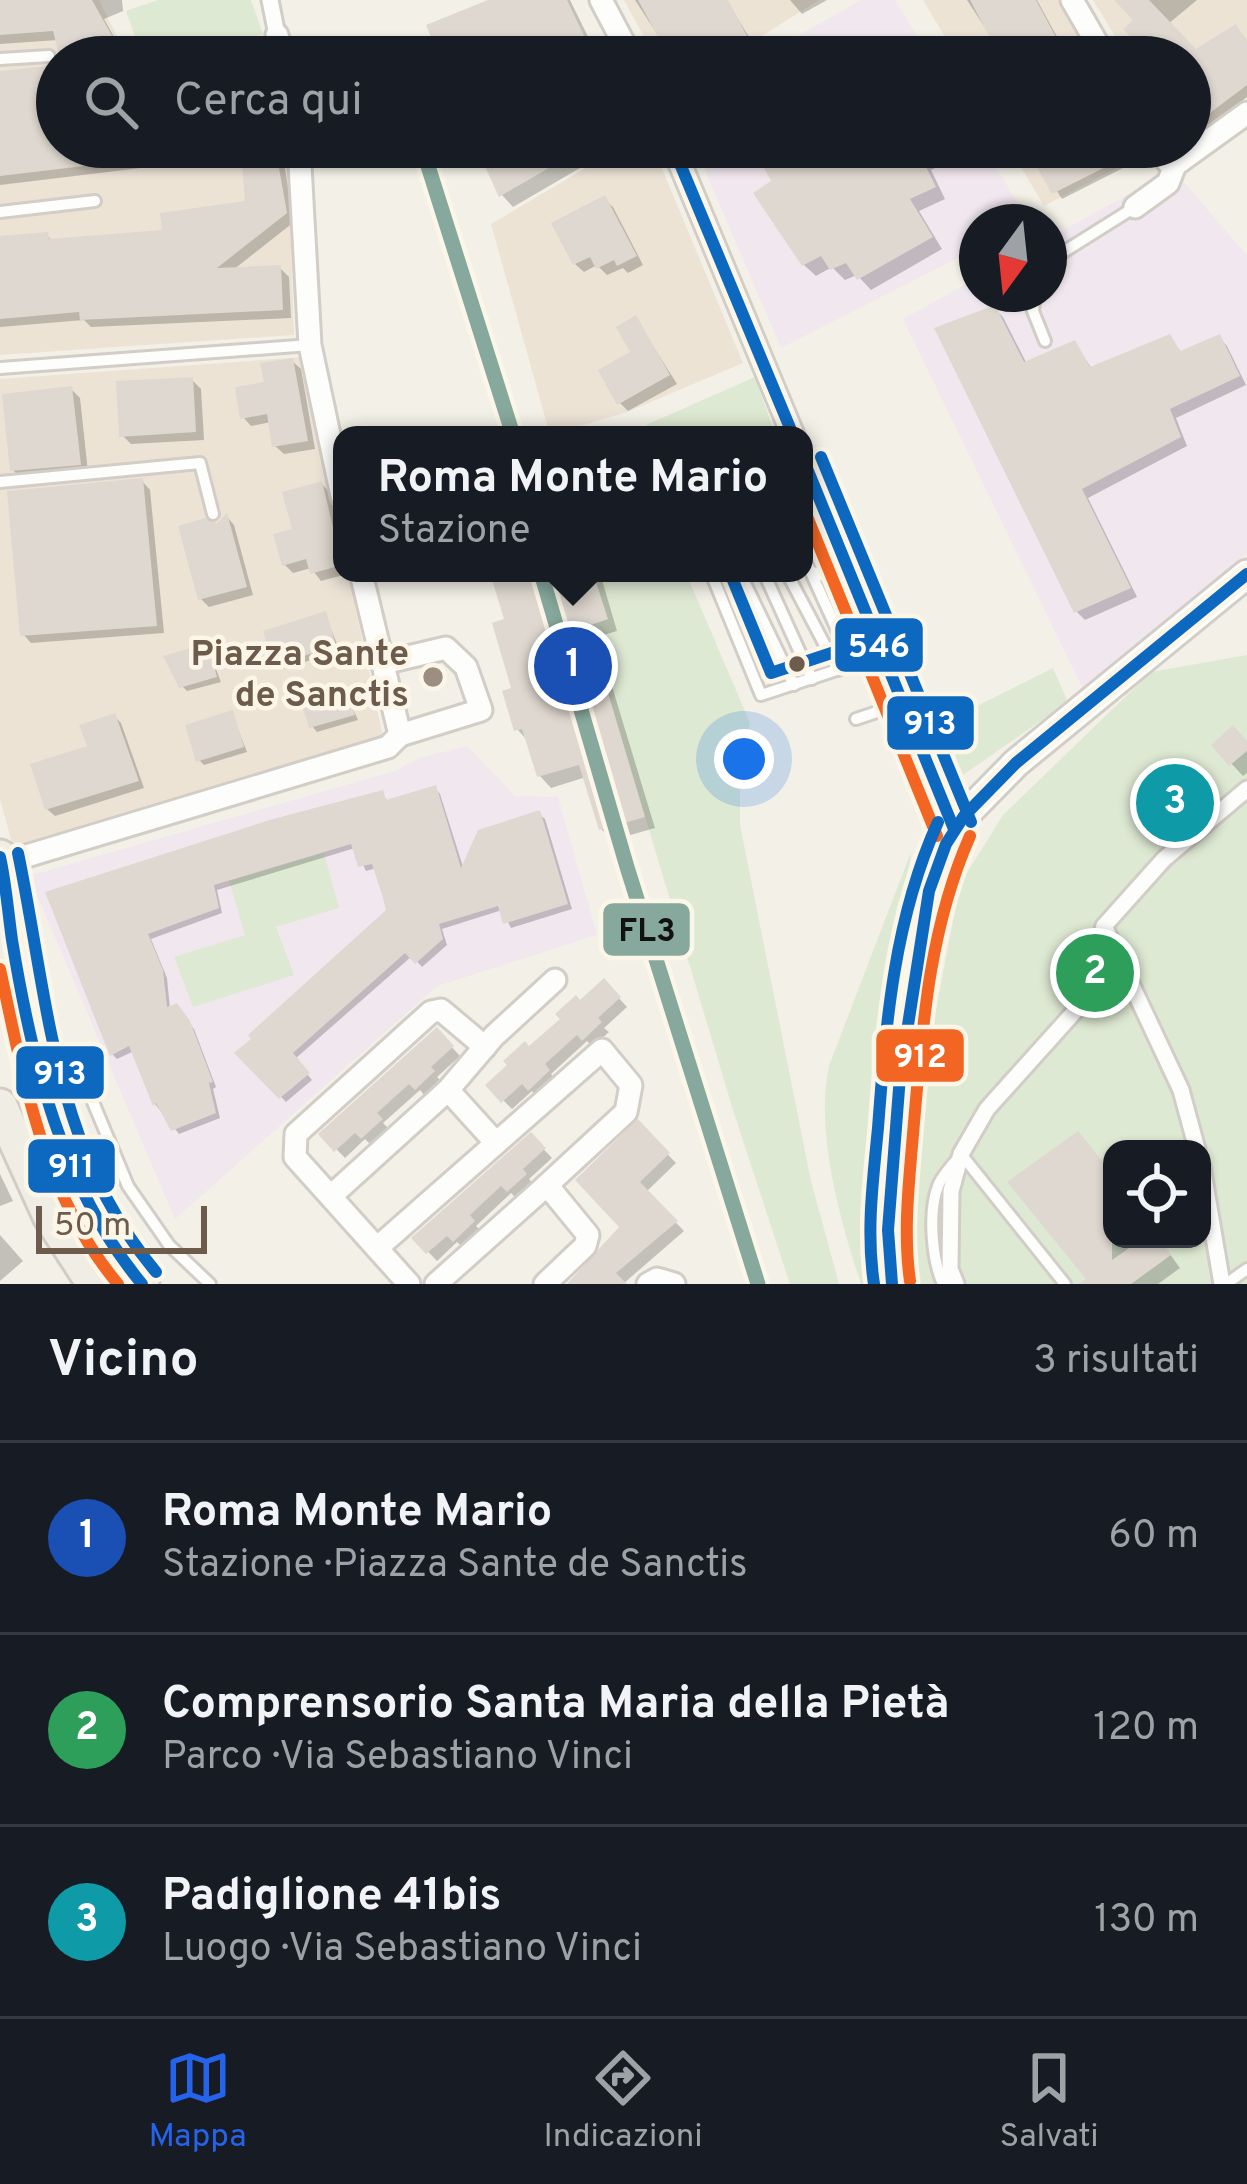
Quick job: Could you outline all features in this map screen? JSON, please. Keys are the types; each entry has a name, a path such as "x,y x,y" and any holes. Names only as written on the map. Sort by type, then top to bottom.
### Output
{"main road":[{"path":"0,861 7,934 52,1110 75,1175 105,1235 142,1284"},
{"path":"0,1106 50,1216 94,1284"}],"street":[{"path":"270,0 278,36"},
{"path":"601,0 620,36"},
{"path":"1072,0 1093,36"},
{"path":"1211,139 1247,113"},
{"path":"300,168 310,345 333,454"},
{"path":"683,168 789,426"},
{"path":"1136,207 1168,183 1174,168"},
{"path":"813,485 954,829"},
{"path":"892,1284 890,1194 912,985 928,891 954,829 1016,763 1247,574"},
{"path":"363,582 400,735"},
{"path":"0,861 388,747 400,735 482,710 466,667 446,647 383,663"},
{"path":"956,1284 950,1269 951,1191 961,1154 987,1109 1085,1000 1104,926 1164,860 1247,790"},
{"path":"1104,926 1181,1090 1195,1140"},
{"path":"331,1196 448,1090 555,980"},
{"path":"410,1284 295,1157 296,1134 430,1012 441,1010 454,1018 485,1047"},
{"path":"377,1248 602,1050 631,1085 626,1112 436,1284"},
{"path":"448,1090 496,1143"},
{"path":"545,1284 585,1246 588,1235 547,1185"},
{"path":"1211,1214 1224,1284"},
{"path":"648,1284 664,1280 674,1284"}],"lane":[{"path":"0,59 36,57"},
{"path":"0,212 95,201"},
{"path":"1067,250 1136,207"},
{"path":"1034,312 1045,341"},
{"path":"0,368 310,345"},
{"path":"0,482 200,463 213,514"},
{"path":"813,572 854,587"},
{"path":"813,578 853,665"},
{"path":"715,582 761,695 883,655"},
{"path":"744,582 794,685"},
{"path":"768,582 812,679"},
{"path":"792,582 838,670"},
{"path":"856,719 904,703"},
{"path":"36,1045 83,1078 128,1186 169,1245 210,1284"},
{"path":"943,1284 933,1211 938,1184 961,1154 1065,1284"},
{"path":"1224,1284 1247,1270"}],"shaded area":[{"path":"0,0 99,0 117,36 36,36 36,168 289,168 294,335 0,355"},
{"path":"624,0 819,0 762,36 644,36"},
{"path":"861,0 895,0 917,36 798,36"},
{"path":"923,0 1058,0 1079,36 944,36"},
{"path":"1093,0 1247,0 1247,97 1211,125 1211,36 1115,36"},
{"path":"586,168 662,168 743,363 627,412 580,426 547,426 491,224"},
{"path":"704,168 997,168 1018,204 959,204 959,257 781,348"},
{"path":"1021,168 1116,168 1043,204"},
{"path":"1173,170 1247,255 1247,553 1083,689 903,319 959,288 959,312 1067,312 1067,228"},
{"path":"303,357 333,502 333,582 350,582 383,737 13,847 0,799 0,379"},
{"path":"467,746 515,796 558,797 597,935 437,986 175,1219 29,876"}],"green space":[{"path":"158,0 251,0 263,34 135,36 126,11"},
{"path":"755,377 772,426 646,426"},
{"path":"596,582 690,582 750,723 740,777 740,825 811,1181 839,1284 790,1284 588,626 607,619"},
{"path":"1247,655 1247,1284 916,1284 912,1225 926,1062 960,884 1003,815 1151,672"},
{"path":"1053,668 1068,702 960,777 935,727"},
{"path":"911,852 869,1216 874,1284 861,1284 832,1176 825,1092 829,1066"},
{"path":"324,853 339,908 276,927 294,975 193,1007 174,957 245,935 229,881"}],"building":[{"path":"0,0 92,0 112,36 54,36 53,31 0,35"},
{"path":"488,0 567,0 584,36 430,36 426,25"},
{"path":"638,0 728,0 747,36 658,36"},
{"path":"970,0 1036,0 1055,36 989,36"},
{"path":"1114,0 1149,0 1184,36 1130,36 1123,29 1133,20"},
{"path":"1236,24 1247,42 1247,85 1211,112 1211,40"},
{"path":"36,67 36,168 68,168 0,176 0,71"},
{"path":"242,168 279,168 287,213 217,268 281,265 283,310 80,320 79,312 0,319 0,236 48,232 49,239 162,230 160,213 245,201"},
{"path":"486,168 549,168 499,197"},
{"path":"764,168 926,168 936,187 910,199 933,237 857,280 846,263 830,270 821,256 802,266 753,193 771,181"},
{"path":"1037,168 1103,168 1052,194"},
{"path":"605,195 637,256 596,269 590,257 573,265 551,223"},
{"path":"976,312 999,312 1024,362 1075,340 1090,367 1170,334 1180,351 1220,334 1240,376 1170,409 1181,437 1082,489 1131,588 1074,613 934,328"},
{"path":"636,315 670,375 617,405 598,370 630,352 616,327"},
{"path":"293,358 308,441 272,447 267,414 240,419 235,387 264,382 260,363"},
{"path":"193,377 196,432 119,437 116,381"},
{"path":"72,386 81,465 10,471 2,394"},
{"path":"143,478 157,626 20,636 7,491"},
{"path":"322,481 333,527 333,568 310,574 306,559 282,566 273,534 292,529 282,492"},
{"path":"227,513 247,587 198,600 178,526 205,518 217,523"},
{"path":"493,582 596,582 608,619 588,626 645,817 599,830 579,765 537,777 522,729 514,731 502,691 511,688 492,623 504,619"},
{"path":"326,611 336,646 274,665 263,631"},
{"path":"208,643 217,677 179,688 163,656"},
{"path":"349,694 355,715 309,728 303,708"},
{"path":"233,710 244,747 196,762 185,725"},
{"path":"115,713 139,781 45,810 30,764 87,746 79,725"},
{"path":"1233,725 1247,741 1247,751 1229,766 1211,745"},
{"path":"1189,774 1207,794 1163,832 1142,812"},
{"path":"436,785 461,868 478,830 540,810 568,904 503,924 498,906 439,924 443,939 415,964 405,953 293,1053 310,1073 279,1099 234,1053 386,910 383,898 372,864 358,867 351,844 214,885 219,908 148,934 163,970 167,1007 177,1003 190,1021 213,1082 209,1083 216,1113 171,1131 156,1103 153,1106 129,1046 110,1056 45,892 273,819 383,790 386,800"},
{"path":"604,978 621,997 598,1018 602,1022 582,1041 577,1035 545,1064 550,1070 528,1091 522,1084 501,1103 485,1085 507,1065 503,1061 525,1041 529,1046 560,1019 555,1014"},
{"path":"437,1027 454,1046 431,1067 435,1071 415,1090 409,1084 377,1113 383,1119 361,1139 355,1133 334,1152 318,1134"},
{"path":"638,1119 670,1153 640,1182 678,1221 616,1273 627,1284 567,1284 619,1227 575,1180"},
{"path":"1078,1131 1103,1162 1103,1248 1112,1248 1112,1260 1129,1248 1166,1248 1171,1255 1131,1284 1078,1284 1086,1279 1007,1182"},
{"path":"531,1132 546,1148 523,1169 527,1174 507,1192 501,1186 470,1215 475,1221 453,1242 447,1236 426,1254 411,1238"}],"transit line":[{"name":"FL3","path":"429,168 510,426"},
{"name":"546","path":"682,168 789,426"},
{"name":"913","path":"821,457 971,822"},
{"name":"546","path":"813,483 954,829"},
{"name":"912","path":"813,531 937,836"},
{"name":"546","path":"892,1284 888,1230 900,1076 929,891 946,844 964,816 1016,763 1247,574"},
{"name":"FL3","path":"544,582 758,1284"},
{"name":"913","path":"734,582 771,673 874,639"},
{"name":"913","path":"874,1284 871,1206 889,1010 911,896 938,822"},
{"name":"912","path":"910,1281 907,1208 924,1020 945,908 970,836"},
{"name":"913","path":"18,853 48,1019 75,1125 95,1176 156,1272"},
{"name":"911","path":"0,857 20,986 54,1122 91,1207 142,1284"},
{"name":"912","path":"0,969 28,1094 54,1174 71,1213 118,1284"}],"place":[{"name":"Roma Monte Mario","path":"573,666"},
{"name":"Piazza Sante de Sanctis","path":"433,677"},
{"name":"Padiglione 41bis","path":"1175,803"},
{"name":"Comprensorio Santa Maria della Pietà","path":"1095,973"}]}
